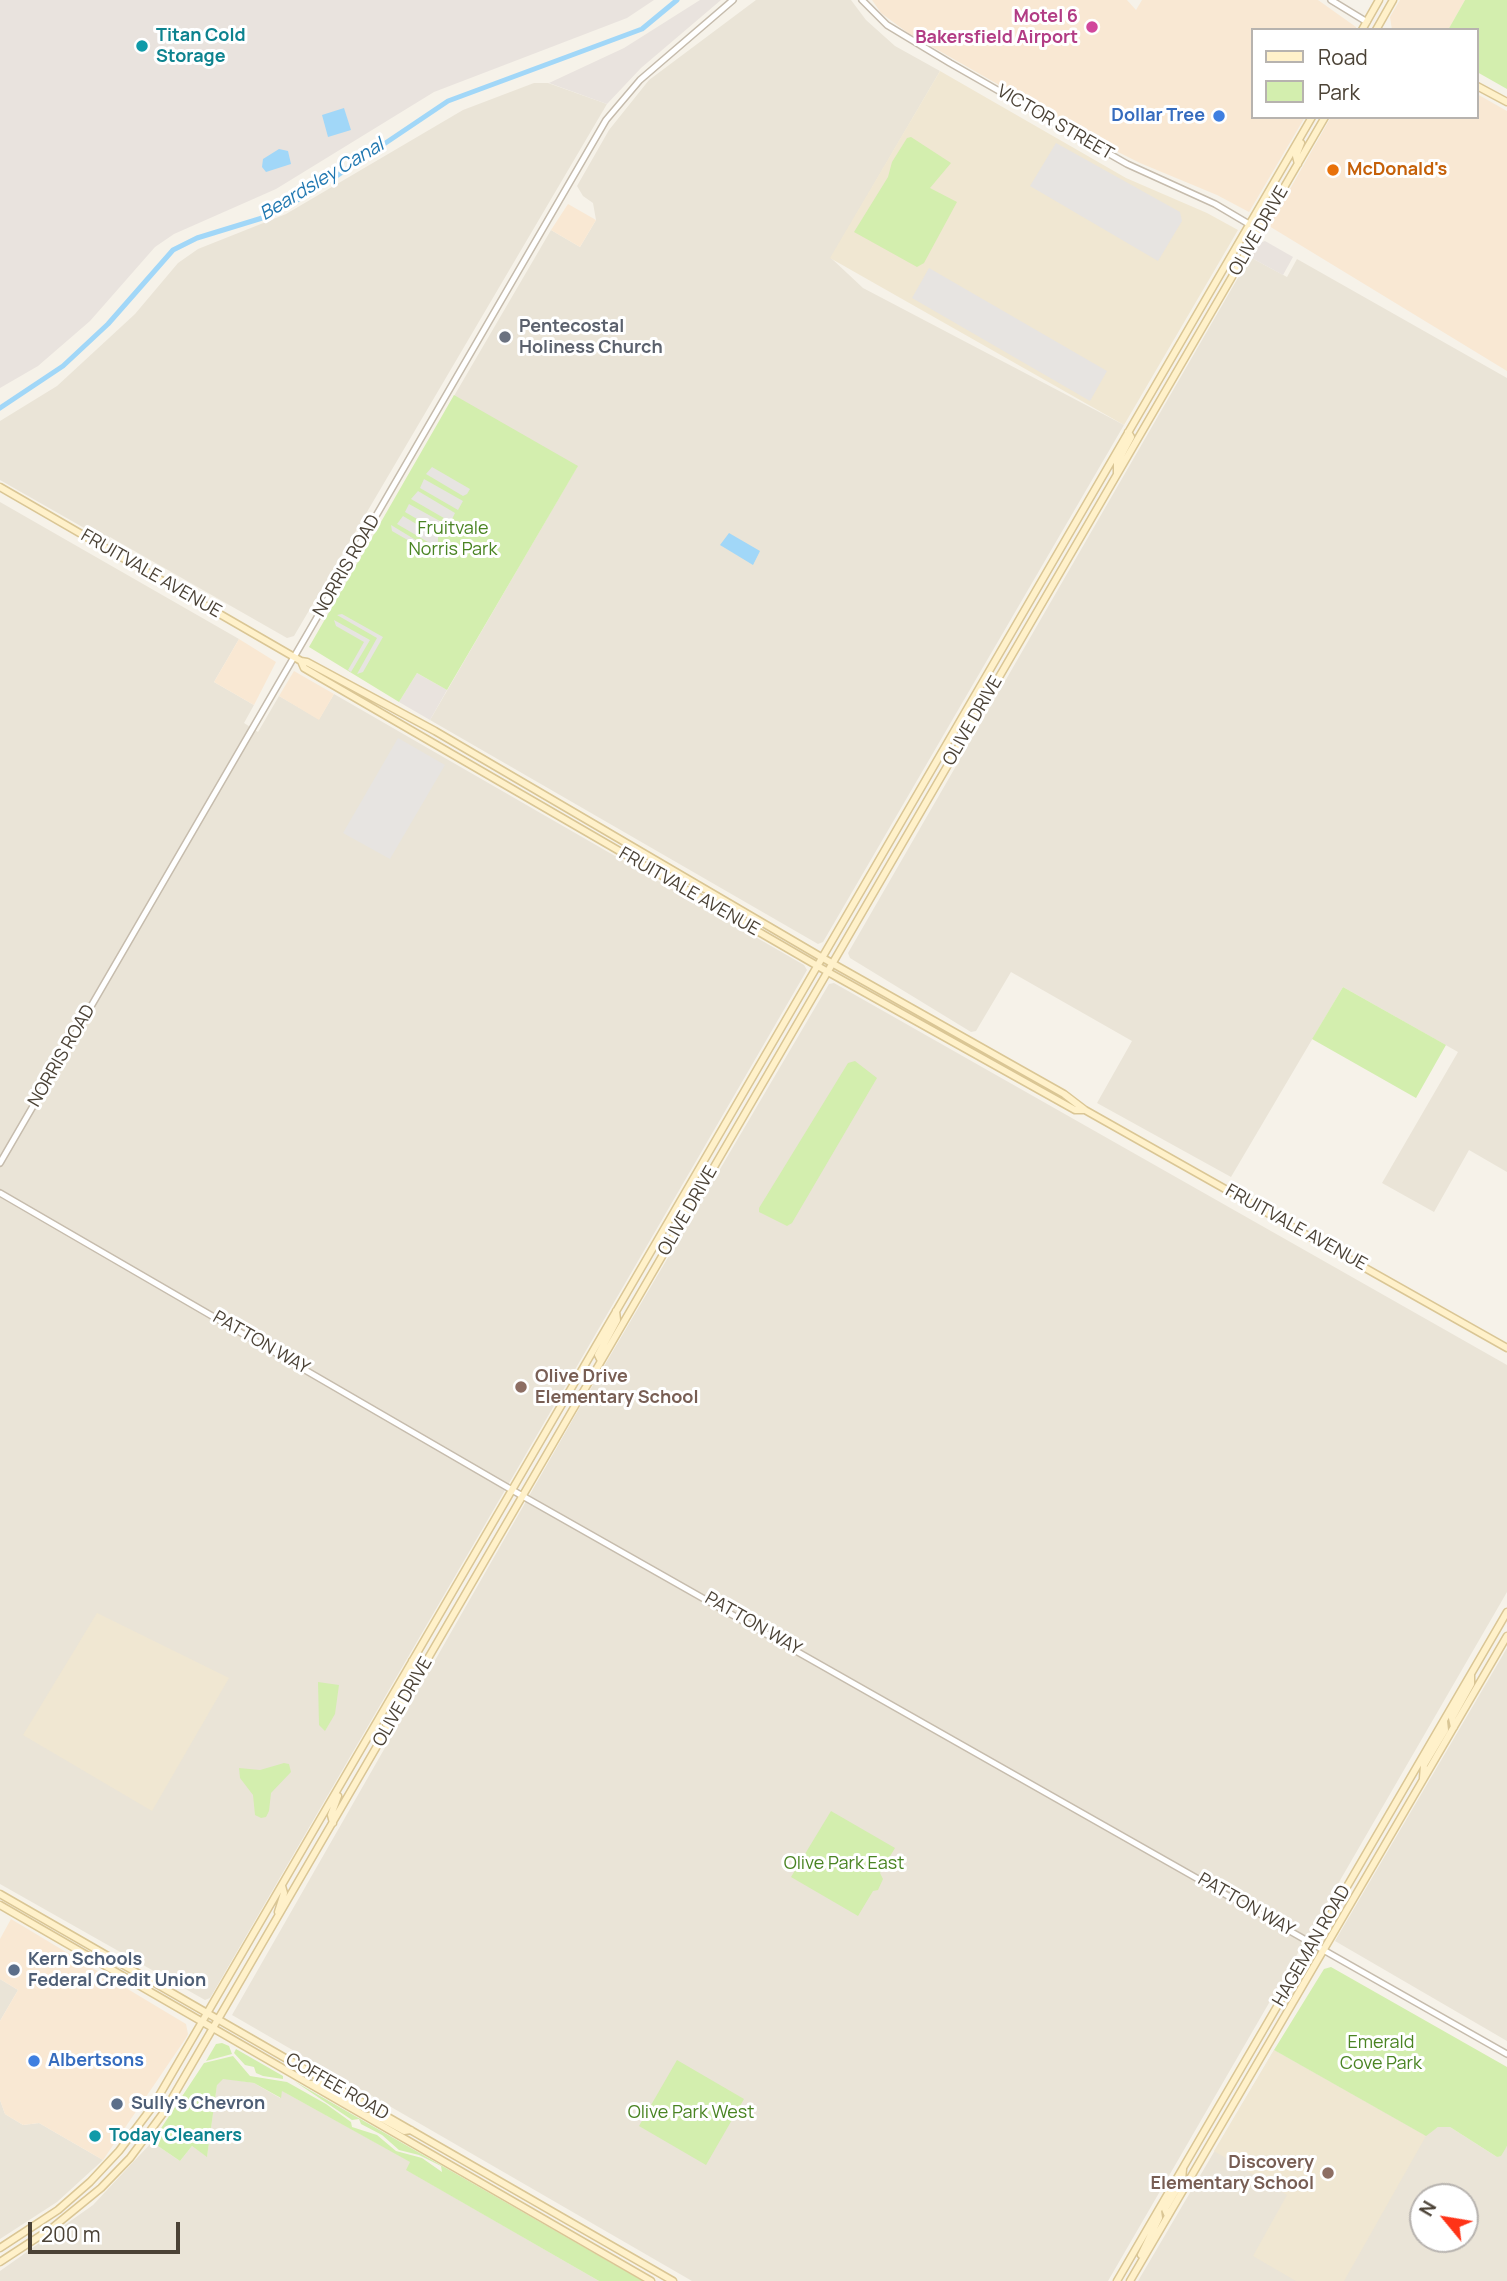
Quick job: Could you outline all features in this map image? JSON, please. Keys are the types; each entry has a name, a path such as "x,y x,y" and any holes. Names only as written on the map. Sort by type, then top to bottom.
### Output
{"main road":[{"path":"1363,28 1379,0"},
{"path":"1378,28 1394,0"},
{"path":"1367,22 1376,28"},
{"path":"1479,87 1507,102"},
{"name":"OLIVE DRIVE","path":"0,2249 74,2196 119,2151 153,2106 1311,119"},
{"name":"OLIVE DRIVE","path":"0,2262 69,2216 116,2173 158,2121 1324,119"},
{"path":"1298,164 1296,156 1307,125"},
{"path":"1116,476 1117,463 1130,437 1128,432"},
{"name":"FRUITVALE AVENUE","path":"0,487 301,661 411,718 821,957 1081,1104 1085,1110 1507,1348"},
{"name":"FRUITVALE AVENUE","path":"301,661 304,668 405,728 816,966 1075,1110 1085,1110"},
{"path":"405,728 411,718"},
{"path":"990,1063 1018,1068"},
{"path":"742,1119 740,1111 753,1079"},
{"path":"676,1233 688,1189"},
{"path":"601,1361 598,1355 617,1320 616,1311"},
{"name":"HAGEMAN ROAD","path":"1117,2281 1507,1612"},
{"name":"HAGEMAN ROAD","path":"1130,2281 1507,1636"},
{"path":"402,1704 400,1695 414,1671 412,1661"},
{"path":"1454,1727 1452,1718 1471,1684 1471,1673"},
{"path":"380,1743 394,1704 391,1698"},
{"path":"1423,1780 1424,1765 1445,1730 1444,1721"},
{"path":"333,1823 331,1815 345,1777"},
{"path":"272,1927 284,1892 282,1886"},
{"name":"COFFEE ROAD","path":"0,1894 673,2281"},
{"name":"COFFEE ROAD","path":"0,1905 212,2030 651,2281"},
{"path":"308,2084 318,2084 359,2105 367,2104"},
{"path":"365,2116 372,2114 404,2131 411,2130"},
{"path":"1168,2216 1165,2209 1182,2180 1183,2167"},
{"path":"1138,2267 1159,2218 1158,2209"}],"street":[{"name":"NORRIS ROAD","path":"0,1163 606,120 640,80 733,0"},
{"name":"VICTOR STREET","path":"862,0 887,25 950,63 1126,164 1200,196 1259,230"},
{"path":"1331,0 1367,22"},
{"name":"PATTON WAY","path":"0,1193 512,1490 1507,2054"}],"shaded area":[{"path":"0,0 654,0 627,18 434,92 276,189 174,234 155,247 90,321 38,366 0,388"},
{"path":"700,0 721,0 641,68 607,104 549,83 624,48"},
{"path":"756,0 851,0 866,20 895,46 940,71 831,258 863,288 1124,425 823,942 818,944 430,720 577,467 454,396 551,230 580,247 596,220 593,203 583,196 577,186 609,130 649,80"},
{"path":"872,0 1127,0 1136,10 1142,0 1318,0 1356,28 1252,28 1252,119 1304,119 1249,212 1106,146 908,33 881,13"},
{"path":"1400,0 1465,0 1449,28 1392,28 1390,17"},
{"path":"940,71 1126,178 1207,213 1238,230 1124,425 830,258"},
{"path":"534,83 548,83 607,104 294,636 287,638 110,537 107,541 0,480 0,421 57,386 135,314 178,263 198,249 286,214 463,110"},
{"path":"1479,95 1507,111 1507,371 1269,226 1330,119 1479,119"},
{"path":"1056,143 1180,212 1182,221 1158,261 1030,186"},
{"path":"568,204 596,220 580,247 551,230"},
{"path":"1265,241 1293,257 1283,275 1250,257 1259,243"},
{"path":"1250,257 1287,277 1297,259 1507,378 1507,1172 1469,1150 1434,1212 1382,1183 1458,1052 1343,987 1231,1177 1097,1103 1132,1041 1011,972 976,1031 971,1032 850,958 848,953"},
{"path":"929,268 1107,371 1090,401 912,298"},
{"path":"432,467 470,489 467,494 463,496 426,474"},
{"path":"424,479 463,501 458,510 420,488"},
{"path":"418,491 455,513 452,519 449,521 411,499"},
{"path":"0,502 239,639 214,682 254,705 244,723 258,732 279,696 319,719 334,694 804,965 807,970 210,1998 205,2000 0,1884"},
{"path":"409,504 447,525 443,534 405,512"},
{"path":"403,516 438,537 438,544 433,545 397,524"},
{"path":"391,525 439,554 437,557 392,531"},
{"path":"342,614 383,637 363,672 357,674 377,638 337,615"},
{"path":"334,620 370,640 351,672 348,670 364,642 336,626"},
{"path":"239,639 276,662 254,705 214,682"},
{"path":"294,671 334,694 319,720 279,696"},
{"path":"417,673 447,690 430,720 399,702"},
{"path":"398,738 445,765 390,859 343,833"},
{"path":"834,983 1507,1365 1507,1592 1108,2281 692,2281 232,2015 580,1407 829,984"},
{"path":"97,1613 229,1678 152,1811 23,1735"},
{"path":"1507,1648 1507,2041 1335,1941"},
{"path":"11,1919 186,2024 186,2038 103,2160 39,2123 23,2125 5,2114 0,2100 0,2021 18,1990 0,1979 0,1939"},
{"path":"0,1979 18,1990 0,2021"},
{"path":"1274,2050 1425,2135 1438,2127 1450,2127 1497,2157 1507,2146 1507,2281 1138,2281"},
{"name":"Discovery Elementary School","path":"1274,2050 1426,2136 1344,2281 1296,2281 1253,2256 1287,2195 1214,2151"},
{"path":"223,2078 254,2083 280,2098 282,2090 411,2162 407,2170 599,2281 0,2281 0,2271 93,2205 152,2142 180,2161 192,2146 207,2156 217,2084"},
{"path":"0,2100 5,2114 23,2125 39,2123 103,2160 57,2202 0,2239"}],"green space":[{"path":"1465,0 1507,0 1507,89 1479,73 1479,28 1449,28"},
{"path":"911,137 951,163 930,188 957,202 924,263 917,267 854,232 888,177 892,162 907,138"},
{"name":"Fruitvale Norris Park","path":"454,395 578,466 447,690 417,673 399,702 309,647"},
{"path":"1343,987 1446,1045 1416,1098 1312,1039"},
{"path":"855,1061 877,1078 792,1223 787,1226 759,1212 848,1063"},
{"path":"318,1682 339,1685 335,1714 325,1731 319,1725"},
{"path":"289,1764 291,1772 271,1793 269,1811 266,1817 261,1818 255,1815 253,1795 240,1778 239,1768 260,1770"},
{"name":"Olive Park East","path":"831,1811 895,1848 880,1873 883,1879 878,1890 873,1891 858,1916 791,1877"},
{"name":"Emerald Cove Park","path":"1331,1967 1507,2067 1507,2146 1501,2156 1497,2157 1450,2127 1438,2127 1426,2136 1274,2050 1324,1969"},
{"path":"216,2044 229,2046 232,2054 206,2061"},
{"path":"236,2049 283,2076 283,2079 256,2073 254,2067 245,2065 234,2053"},
{"path":"233,2056 250,2076 287,2082 326,2104 351,2122 352,2127 377,2135 396,2151 422,2158 442,2172 441,2166 419,2155 399,2150 382,2135 361,2124 359,2119 352,2120 294,2081 643,2281 599,2281 406,2170 410,2162 282,2091 281,2098 254,2083 223,2079 217,2085 207,2157 192,2146 180,2161 152,2142 204,2063"},
{"name":"Olive Park West","path":"677,2060 744,2099 706,2165 639,2126"}],"water":[{"path":"344,108 351,130 328,137 322,115"},
{"path":"279,149 288,151 291,164 266,172 262,167 263,159"},
{"path":"729,533 760,551 753,565 720,545"}],"waterway":[{"name":"Beardsley Canal","path":"0,408 63,366 108,324 173,250 197,238 272,215 332,179 448,101 642,29 677,0"}],"place":[{"name":"Motel 6 Bakersfield Airport","path":"1092,27"},
{"name":"Titan Cold Storage","path":"142,46"},
{"name":"Dollar Tree","path":"1219,116"},
{"name":"McDonald's","path":"1333,170"},
{"name":"Pentecostal Holiness Church","path":"505,337"},
{"name":"Olive Drive Elementary School","path":"521,1387"},
{"name":"Kern Schools Federal Credit Union","path":"14,1970"},
{"name":"Albertsons","path":"34,2061"},
{"name":"Sully's Chevron","path":"117,2104"},
{"name":"Today Cleaners","path":"95,2136"},
{"name":"Discovery Elementary School","path":"1328,2173"}]}
